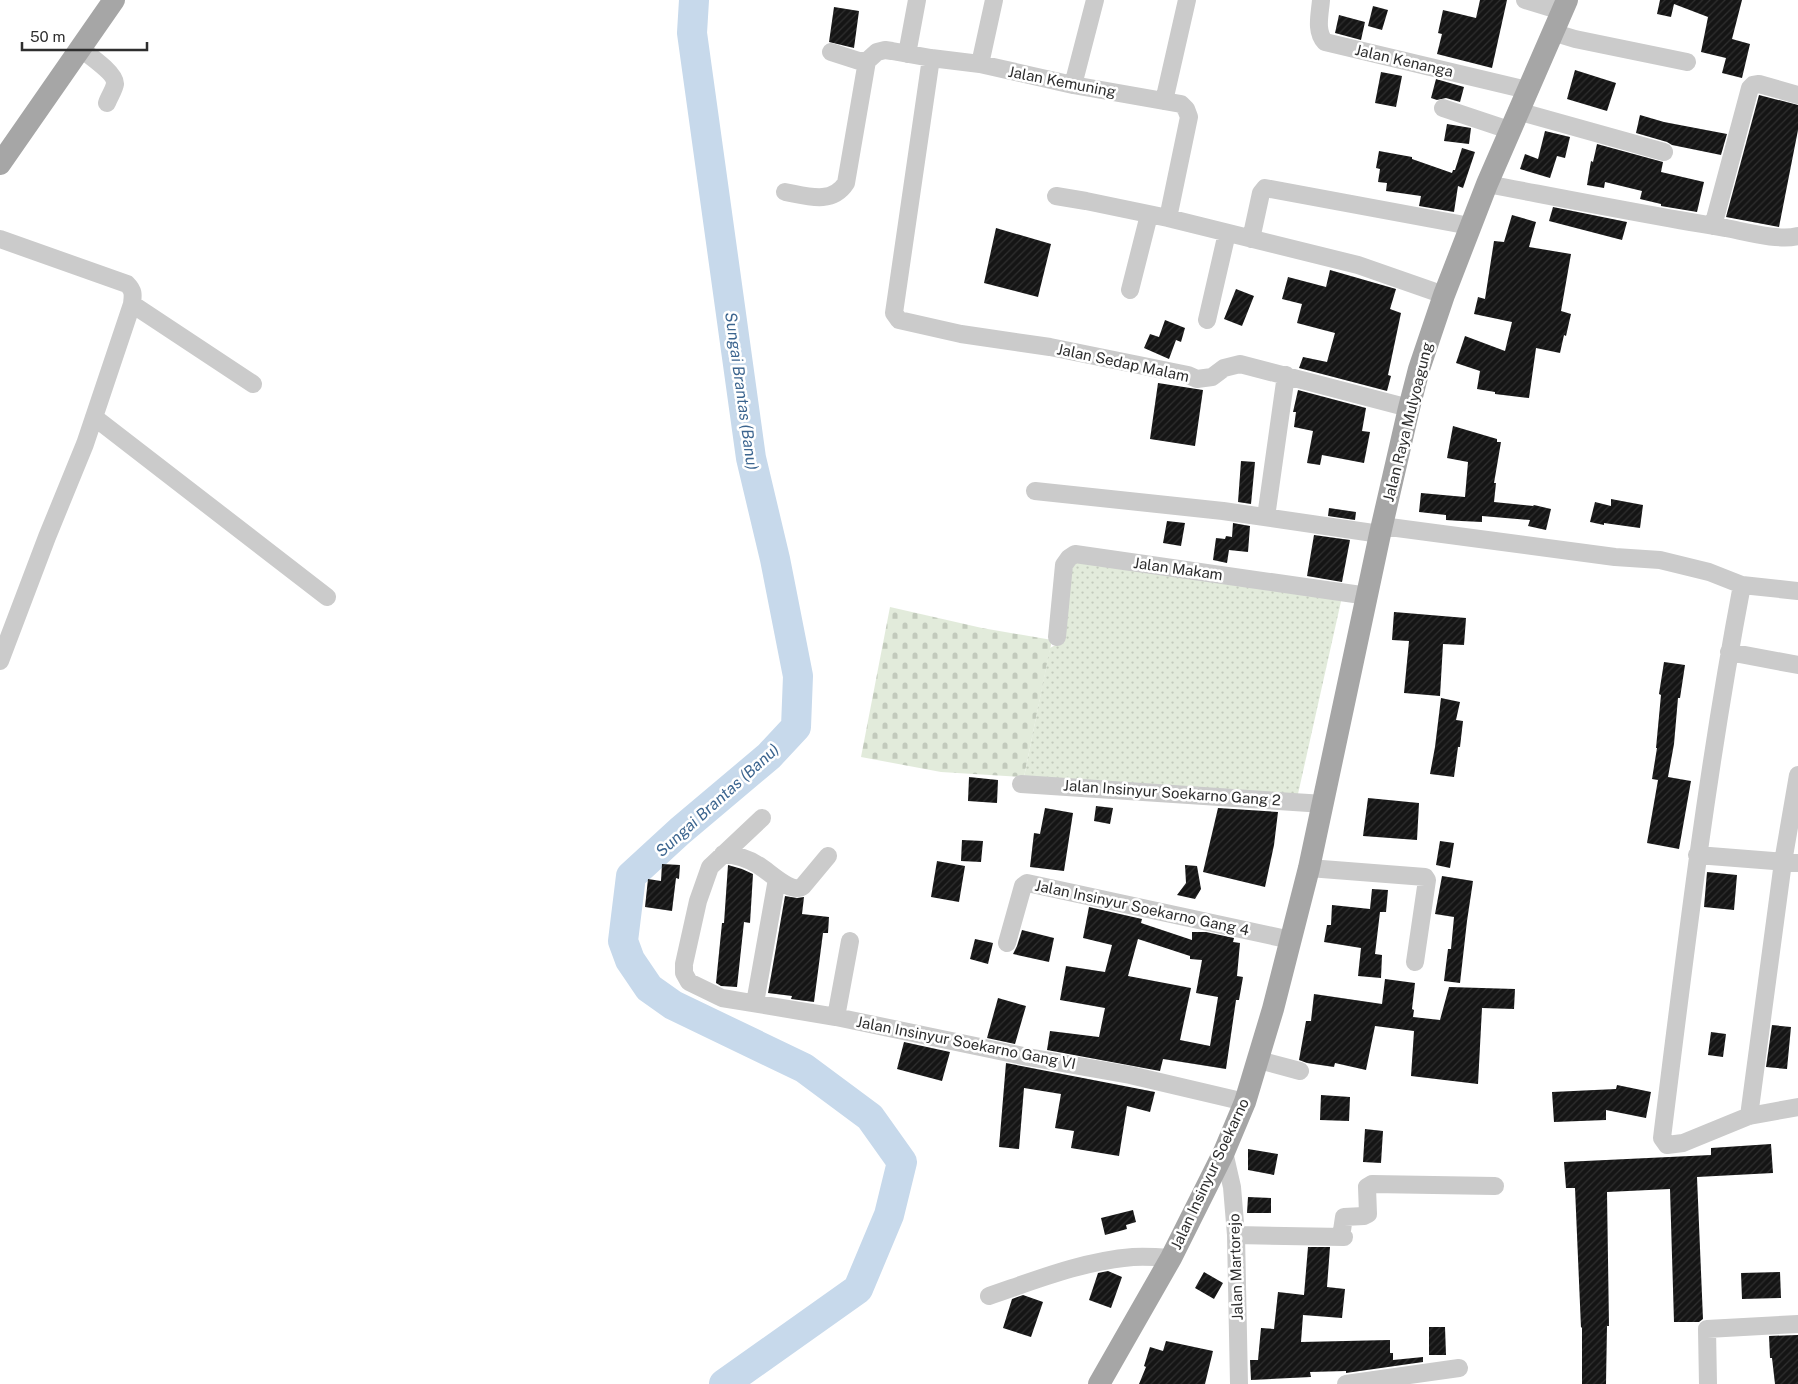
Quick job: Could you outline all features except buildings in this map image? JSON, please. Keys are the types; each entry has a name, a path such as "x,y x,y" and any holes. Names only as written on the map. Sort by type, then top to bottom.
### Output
{"main road":[{"path":"0,164 82,49 114,0"},
{"name":"Jalan Raya Mulyoagung","path":"1324,804 1381,530 1419,369 1470,226 1513,120 1564,6"},
{"name":"Jalan Insinyur Soekarno","path":"1099,1384 1171,1258 1224,1152 1245,1102 1259,1060 1324,804"}],"street":[{"path":"907,54 917,0"},
{"path":"980,64 994,0"},
{"path":"1073,85 1095,0"},
{"path":"1164,101 1187,0"},
{"name":"Jalan Kenanga","path":"1321,0 1319,32 1320,37 1325,42 1527,90"},
{"path":"1525,0 1564,6"},
{"path":"1552,32 1575,39 1687,62"},
{"path":"82,49 110,73 114,79 114,87 107,103"},
{"name":"Jalan Kemuning","path":"867,61 877,52 885,50 980,64 1073,85 1181,104 1186,109 1189,117 1168,218"},
{"path":"785,192 825,198 841,191 846,183 867,61 859,61 831,52"},
{"name":"Jalan Sedap Malam","path":"931,58 894,313 899,320 961,334 1050,347 1179,373 1197,379 1212,378 1224,368 1240,364 1409,408"},
{"path":"1713,226 1751,86 1759,84 1798,94"},
{"path":"1443,108 1513,120 1664,152"},
{"path":"1487,184 1778,237 1792,238 1798,236"},
{"path":"1251,239 1261,193 1265,188 1470,226"},
{"path":"1056,196 1168,218 1358,265 1444,295"},
{"path":"1130,290 1149,215"},
{"path":"1207,320 1228,233"},
{"path":"0,239 127,284 134,294 94,417 0,660"},
{"path":"132,304 253,384"},
{"path":"1266,517 1286,375"},
{"path":"94,417 327,597"},
{"path":"1036,491 1615,557 1660,560 1709,572 1742,586 1798,592"},
{"name":"Jalan Makam","path":"1057,637 1064,565 1075,554 1368,596"},
{"path":"1742,586 1729,652 1697,855 1662,1138 1667,1145 1683,1143 1749,1116 1798,1107"},
{"path":"1729,652 1798,665"},
{"path":"1749,1116 1791,862 1798,775"},
{"name":"Jalan Insinyur Soekarno Gang 2","path":"1021,784 1324,804"},
{"path":"724,854 762,818"},
{"path":"724,854 746,859 759,865 776,879 794,889 800,889 828,856"},
{"name":"Jalan Insinyur Soekarno Gang VI","path":"724,854 710,867 700,893 684,964 684,973 689,982 722,998 836,1017 1028,1057 1130,1075 1245,1102"},
{"path":"1697,855 1791,862"},
{"path":"1309,868 1425,877 1415,962"},
{"path":"755,1004 776,879"},
{"name":"Jalan Insinyur Soekarno Gang 4","path":"1007,943 1023,886 1028,883 1290,940"},
{"path":"836,1017 850,941"},
{"path":"1259,1060 1300,1071"},
{"name":"Jalan Martorejo","path":"1224,1152 1232,1187 1236,1235 1239,1384"},
{"path":"1236,1235 1343,1237 1344,1217 1368,1214 1367,1187 1372,1184 1495,1186"},
{"path":"989,1296 1069,1269 1100,1261 1134,1257 1171,1258"},
{"path":"1708,1384 1707,1329 1798,1324"},
{"path":"1346,1384 1459,1368"}],"green space":[{"path":"1076,558 1342,597 1298,794 1024,777 1050,648 1059,643 1071,564"},
{"path":"890,607 982,628 1052,640 1024,777 941,772 861,757"}],"waterway":[{"name":"Sungai Brantas (Banu)","path":"694,0 692,33 751,458 775,559 798,676 796,727 769,756 680,831 631,876 623,941 630,960 649,988 673,1005 804,1068 870,1117 902,1162 889,1215 858,1289 724,1384"}]}
